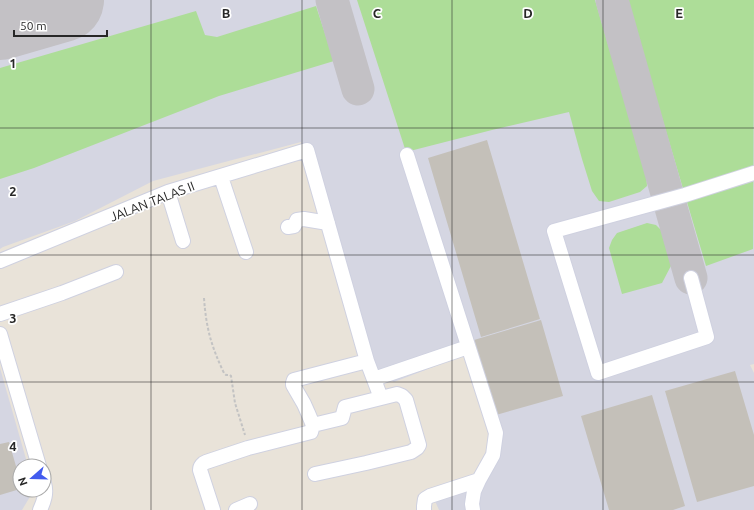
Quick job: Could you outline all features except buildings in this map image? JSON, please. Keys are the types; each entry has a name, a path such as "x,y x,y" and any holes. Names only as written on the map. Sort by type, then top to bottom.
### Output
{"street":[{"name":"JALAN TALAS II","path":"0,261 168,192 307,150 328,224"},
{"path":"407,155 496,432 493,455 474,492 472,504 473,510"},
{"path":"691,278 707,337 598,373 554,231 754,173"},
{"path":"221,176 246,252"},
{"path":"168,192 183,241"},
{"path":"288,227 294,226 297,220 304,219 328,224 367,361 381,398"},
{"path":"0,314 62,293 116,272"},
{"path":"0,334 37,458"},
{"path":"374,379 468,347"},
{"path":"214,510 200,470 201,466 206,462 248,448 309,433 313,425 304,404 293,386 294,380 367,361"},
{"path":"313,425 342,418 345,407 397,394 406,400 418,445 417,448 411,452 315,474"},
{"path":"424,510 425,498 479,480"},
{"path":"40,510 45,498"},
{"path":"236,510 250,504"}],"path":[{"path":"204,298 209,334 224,373 231,376 235,403 248,448"}],"shaded area":[{"path":"0,0 754,0 754,364 750,365 754,373 754,510 439,510 435,501 472,485 499,444 467,354 394,382 368,369 301,142 153,181 75,221 0,249"},
{"path":"0,368 26,458 12,458 12,498 29,498 22,510 0,510"}],"green space":[{"path":"357,0 595,0 646,173 647,186 640,192 609,202 599,201 592,191 569,112 406,152"},
{"path":"627,0 754,0 753,249 706,266"},
{"path":"316,6 334,61 219,96 34,168 0,179 0,68 196,11 205,35 217,37"},
{"path":"647,223 656,225 664,233 673,262 662,283 622,294 609,248 617,233"}],"taxiway":[{"path":"332,0 358,89"},
{"path":"612,0 691,278"}],"runway":[{"path":"0,18 62,0"}]}
